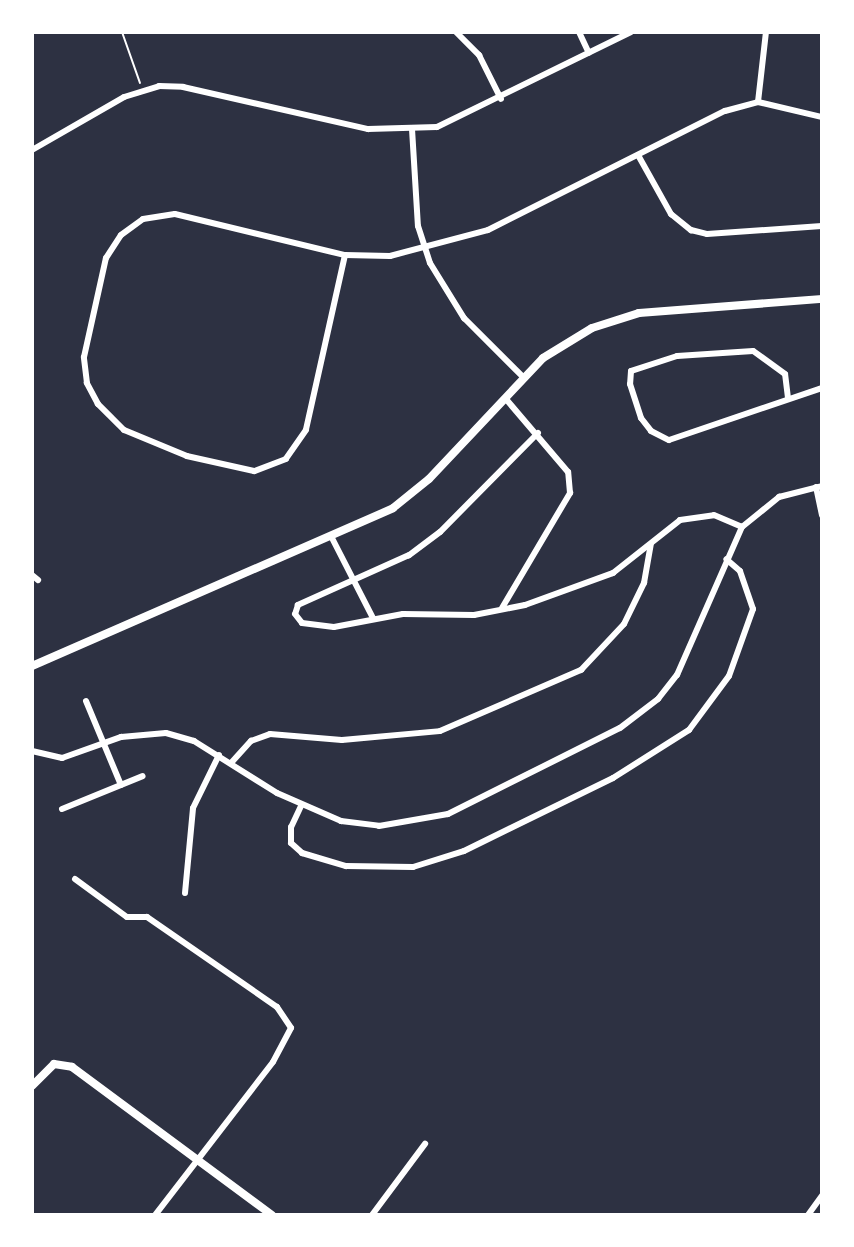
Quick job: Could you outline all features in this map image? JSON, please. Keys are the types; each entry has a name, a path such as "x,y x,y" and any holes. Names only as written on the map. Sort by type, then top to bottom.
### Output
{"street":[{"path":"456,32 479,55 501,99"},
{"path":"579,32 589,53"},
{"path":"32,150 143,90 183,87 368,129 412,129 454,121 631,32"},
{"path":"758,102 766,32"},
{"path":"345,255 306,430 286,459 254,471 187,456 124,430 98,404 87,383 85,345 106,258 129,227 158,215 175,214 345,255 371,258 488,230 725,111 758,102 822,117"},
{"path":"412,129 423,246 464,318 523,377"},
{"path":"638,155 671,214 691,230 707,234 822,226"},
{"path":"32,666 332,538 412,493 523,377 566,342 617,318 822,299"},
{"path":"788,398 785,374 753,351 677,356 631,371 630,384 641,418 651,431 669,440 822,388"},
{"path":"502,608 570,493 568,472 538,433 504,398"},
{"path":"538,433 440,532 409,555 298,605 295,614 302,623 334,627 373,618 474,615 591,584 651,545 680,520 714,515 742,527"},
{"path":"32,751 62,758 139,734 166,733 219,755 301,806 341,821 379,826 417,823 448,814 620,728 658,699 677,675 742,527 779,497 819,486 822,515"},
{"path":"332,538 350,579 373,618"},
{"path":"231,763 251,741 270,734 355,740 440,731 581,670 624,624 644,583 651,545"},
{"path":"301,806 291,827 291,843 302,853 346,866 413,867 464,851 613,778 689,730 729,676 753,609 740,571 726,559"},
{"path":"86,701 121,785"},
{"path":"185,893 193,808 219,755"},
{"path":"62,809 143,776"},
{"path":"75,879 127,917 147,917 288,1017 288,1039 155,1215"},
{"path":"32,1086 54,1064 72,1067 272,1215"},
{"path":"372,1215 425,1144"},
{"path":"808,1215 819,1207 822,1196"}],"path":[{"path":"122,32 143,90"}]}
